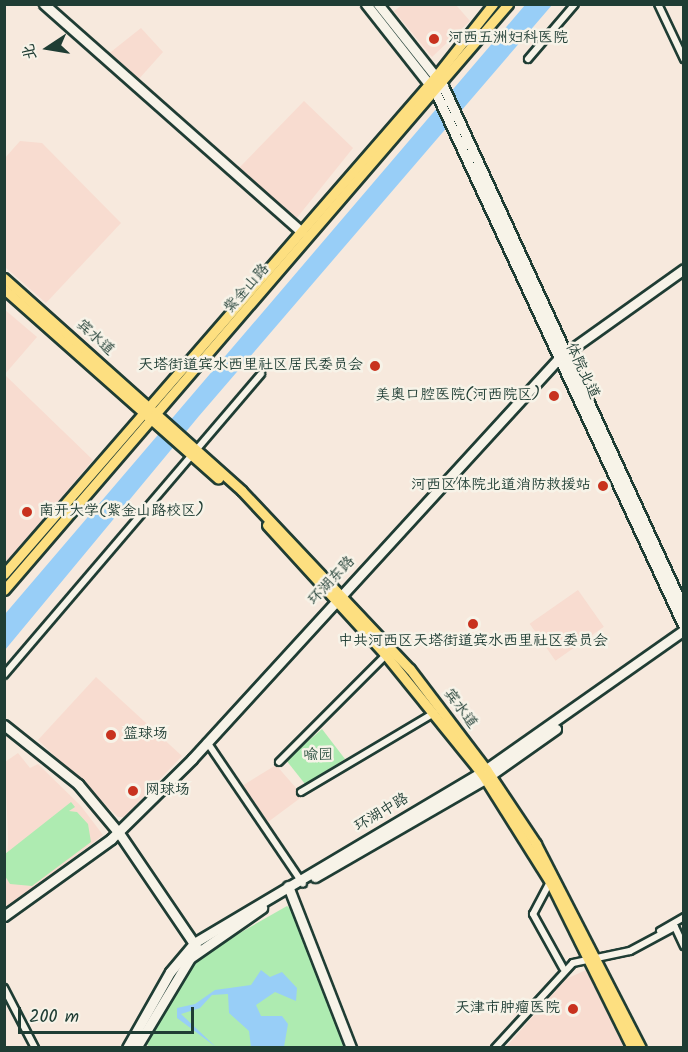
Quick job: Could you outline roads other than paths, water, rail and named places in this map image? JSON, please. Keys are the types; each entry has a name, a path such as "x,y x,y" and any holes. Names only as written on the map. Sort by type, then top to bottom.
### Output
{"main road":[{"name":"紫金山路","path":"4,574 433,80 493,4"},
{"name":"紫金山路","path":"4,590 159,420 440,89 508,4"},
{"name":"宾水道","path":"4,278 146,409"},
{"name":"宾水道","path":"4,289 195,452 410,669 479,758 484,773 550,882 641,1047"},
{"name":"宾水道","path":"339,595 484,773 536,844 593,958 632,1047"}],"street":[{"path":"44,4 302,232"},
{"path":"366,4 433,80"},
{"path":"378,4 440,89"},
{"path":"528,59 575,4"},
{"path":"658,4 684,59"},
{"name":"体院北道","path":"440,89 684,628"},
{"name":"环湖东路","path":"4,916 119,833 207,742 339,595 562,355 684,269"},
{"name":"体院北道","path":"562,355 684,609"},
{"path":"4,675 261,374"},
{"name":"环湖中路","path":"301,882 475,785 484,773 684,628"},
{"name":"环湖中路","path":"127,1047 170,972 196,946 484,773 684,637"},
{"path":"279,762 386,655"},
{"path":"301,792 434,712"},
{"path":"4,725 78,784 119,833 196,946"},
{"path":"207,742 301,882"},
{"path":"550,882 533,914 563,968"},
{"path":"289,889 351,1047"},
{"path":"617,953 684,917"},
{"path":"495,1047 563,968 617,953 675,927 684,946"},
{"name":"环湖中路","path":"136,1047 172,982 196,946"},
{"path":"4,988 35,1047"}],"water":[{"path":"525,5 552,5 199,416 5,650 5,614"},
{"path":"261,970 270,977 282,972 297,988 296,1001 275,992 256,1005 261,1016 282,1016 288,1024 284,1047 251,1047 249,1031 229,1013 228,994 212,995 200,1008 181,1014 216,1047 177,1018 177,1008 195,1004 215,990 251,985"}],"place":[{"name":"河西五洲妇科医院","path":"434,39"},
{"name":"天塔街道宾水西里社区居民委员会","path":"375,366"},
{"name":"美奥口腔医院(河西院区)","path":"554,396"},
{"name":"河西区体院北道消防救援站","path":"603,486"},
{"name":"南开大学(紫金山路校区)","path":"27,512"},
{"name":"中共河西区天塔街道宾水西里社区委员会","path":"473,624"},
{"name":"篮球场","path":"111,735"},
{"name":"网球场","path":"133,791"},
{"name":"天津市肿瘤医院","path":"573,1009"}],"park label":[{"name":"喻园","path":"318,756"}]}
